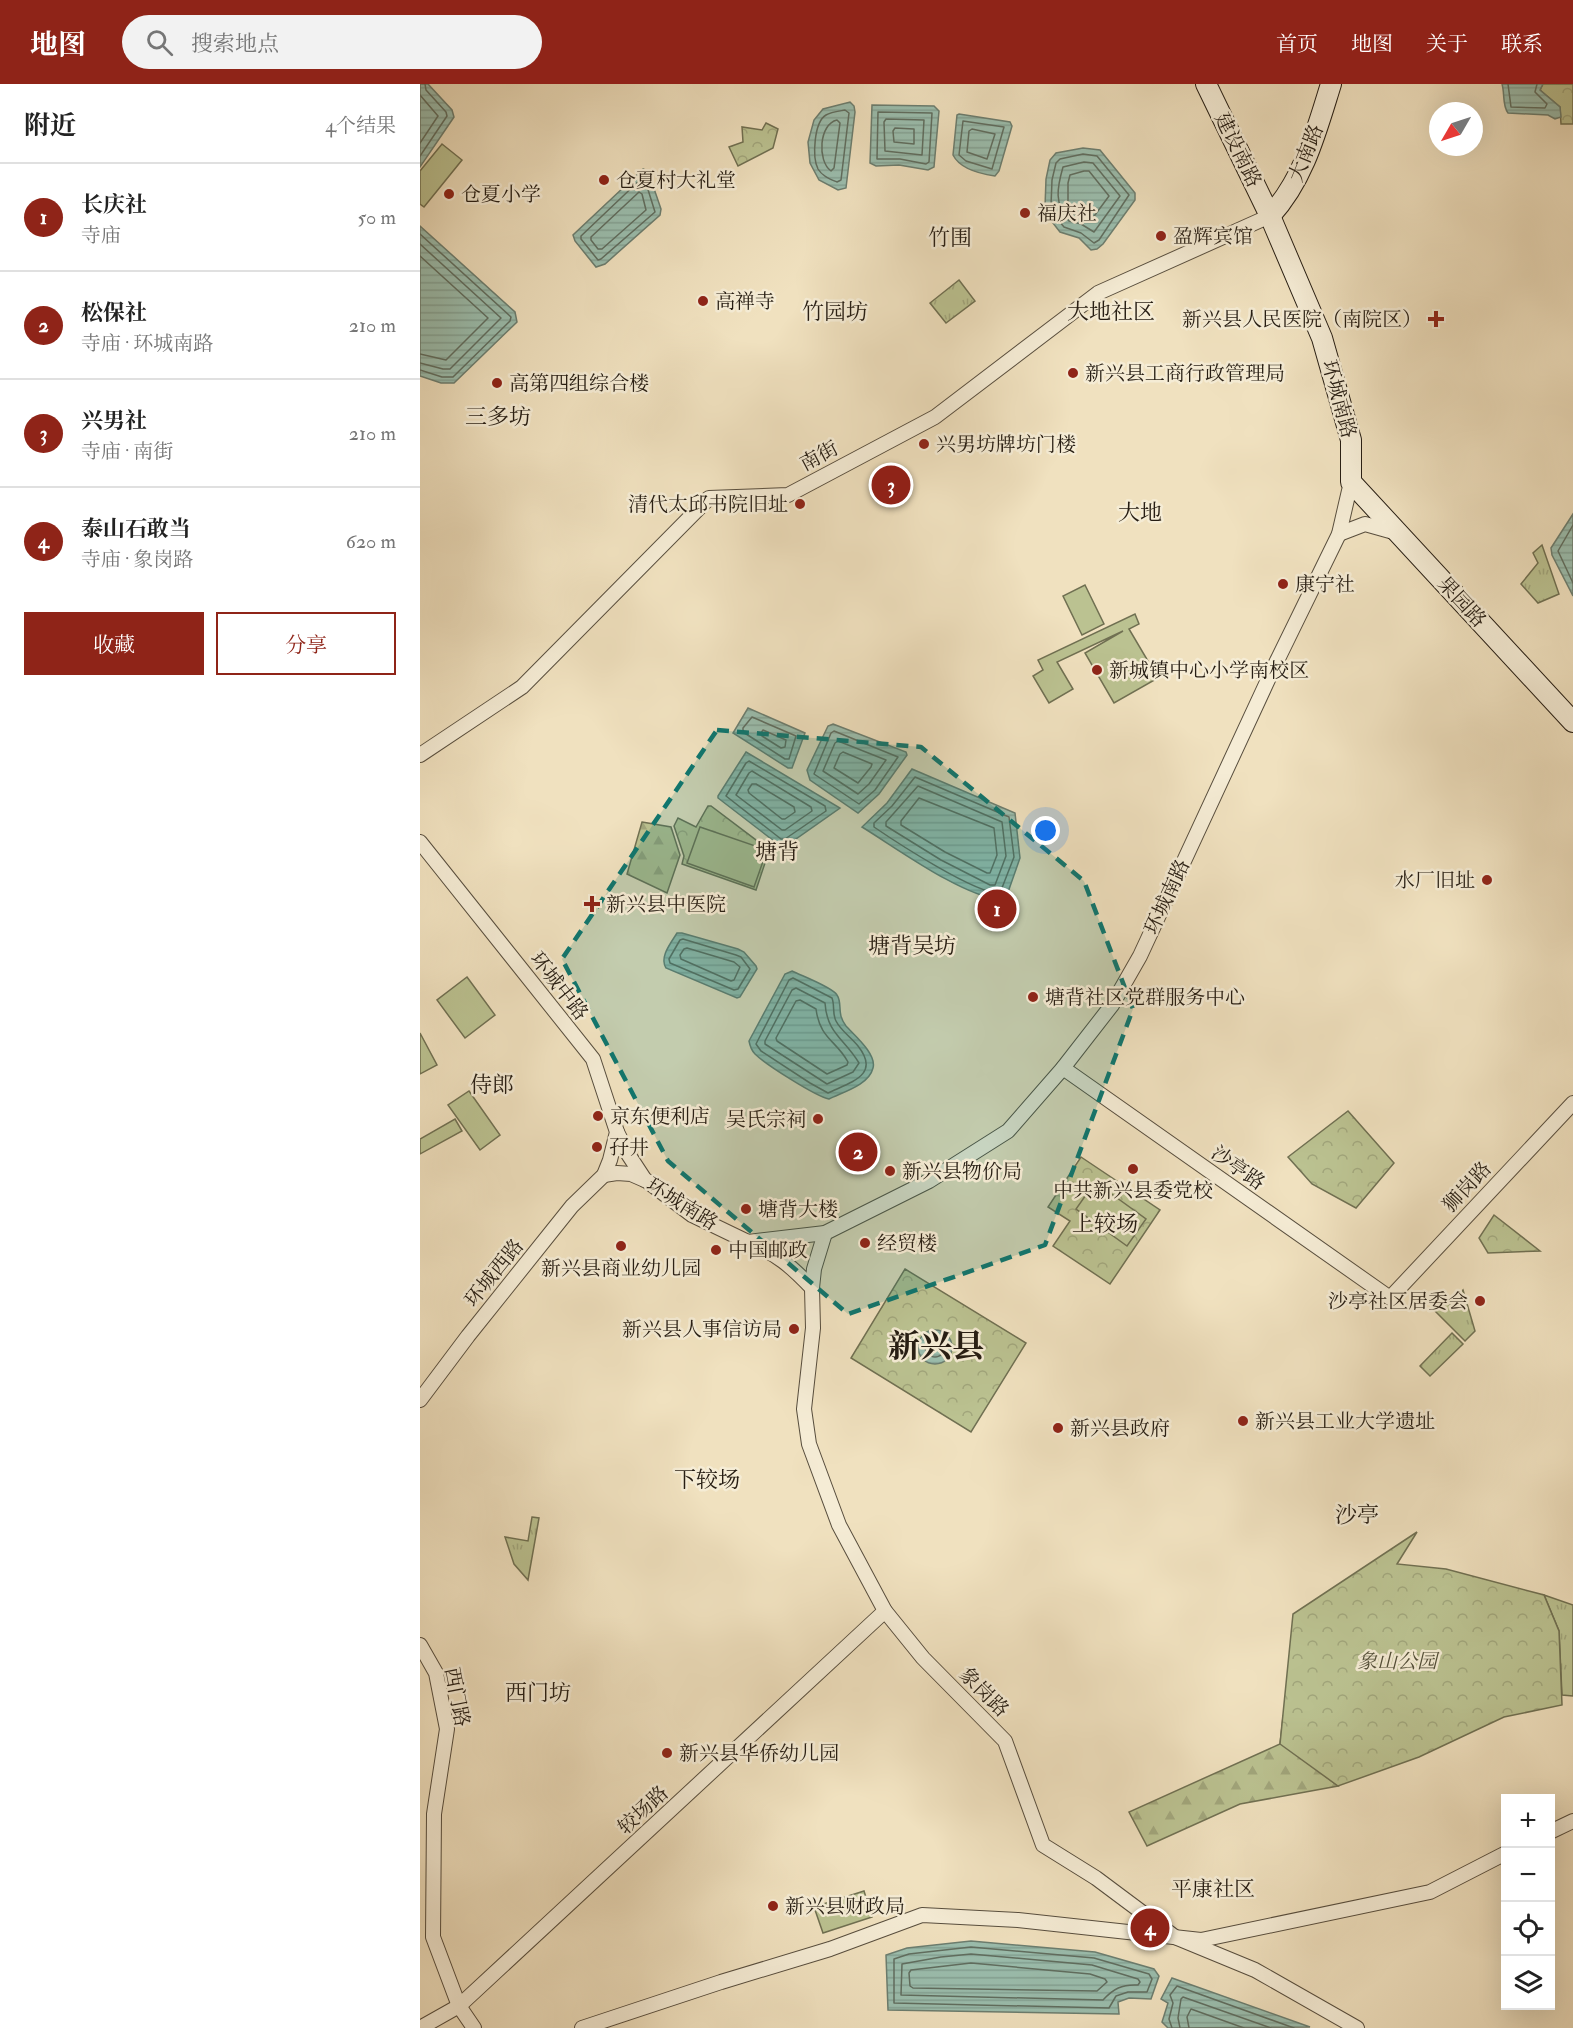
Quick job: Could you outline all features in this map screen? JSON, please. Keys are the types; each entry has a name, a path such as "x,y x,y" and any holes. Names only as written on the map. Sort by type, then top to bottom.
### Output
{"street":[{"name":"建设南路","path":"1206,84 1270,216"},
{"name":"大南路","path":"1270,216 1284,201 1305,165 1330,84"},
{"path":"1252,179 1269,191 1276,191 1288,184 1305,165"},
{"path":"1285,252 1281,233 1284,219 1305,165"},
{"name":"环城南路","path":"604,1175 631,1174 647,1181 692,1215 748,1242 825,1233 932,1179 1008,1131 1063,1068 1112,1005 1140,956 1273,669 1339,534 1350,482 1352,440 1322,339 1270,216"},
{"name":"南街","path":"420,755 522,687 709,498 788,495 935,417 1098,293 1270,216"},
{"name":"果园路","path":"1350,482 1573,722"},
{"path":"1339,534 1365,524 1397,532"},
{"name":"环城中路","path":"420,842 593,1059 617,1132 628,1154 647,1181"},
{"name":"沙亭路","path":"1063,1068 1390,1298"},
{"name":"狮岗路","path":"1390,1298 1573,1103"},
{"path":"604,1175 617,1132"},
{"name":"环城西路","path":"420,1400 572,1206 604,1175"},
{"name":"象岗路","path":"825,1233 814,1269 812,1288 813,1328 804,1409 809,1444 839,1525 885,1611 923,1658 1005,1741 1044,1845 1096,1878 1175,1937 1255,1970 1357,2028"},
{"path":"748,1242 771,1252 789,1264 812,1288"},
{"name":"较场路","path":"420,2028 459,2006 885,1611"},
{"name":"西门路","path":"420,1645 436,1673 447,1729 434,1814 433,1937 459,2006 474,2028"},
{"path":"1555,1830 1573,1821"},
{"path":"582,2028 830,1949 922,1915 1018,1920 1201,1940 1430,1892 1501,1856"}],"highlighted area":[{"path":"717,730 921,747 1084,881 1133,1009 1045,1245 848,1314 668,1161 562,959"}],"green space":[{"path":"1543,84 1573,84 1573,124 1561,124 1560,107 1540,90"},
{"path":"766,123 778,129 773,148 738,166 729,147 743,142 742,127 762,130"},
{"path":"442,144 462,160 424,207 420,204 420,171"},
{"path":"959,280 975,301 946,323 930,303"},
{"path":"1542,545 1559,594 1538,603 1521,584 1538,563 1533,553"},
{"path":"1085,585 1104,624 1082,635 1063,596"},
{"path":"1135,614 1139,624 1129,629 1158,678 1114,703 1085,653 1123,631 1057,662 1073,689 1049,703 1033,676 1043,670 1038,660"},
{"path":"708,806 768,849 756,890 682,864 684,856 674,826 678,818 696,827"},
{"path":"642,822 671,827 680,855 667,893 627,874"},
{"path":"700,827 767,850 754,887 687,863"},
{"path":"467,977 495,1015 465,1038 437,1000"},
{"path":"420,1033 437,1065 420,1074"},
{"path":"469,1091 500,1135 480,1150 448,1105"},
{"path":"1348,1111 1394,1163 1356,1208 1312,1184 1288,1157"},
{"path":"455,1119 462,1131 420,1154 420,1139"},
{"path":"1081,1157 1160,1210 1110,1284 1053,1246 1070,1221 1048,1207"},
{"path":"1095,1182 1146,1219 1127,1246 1076,1209"},
{"path":"1494,1215 1540,1251 1488,1253 1479,1238"},
{"path":"905,1269 1026,1343 971,1432 851,1358"},
{"path":"1463,1290 1475,1331 1465,1341 1432,1308 1442,1298 1450,1304"},
{"path":"1452,1333 1463,1344 1430,1376 1420,1366"},
{"path":"532,1517 539,1518 528,1580 514,1564 505,1537 528,1541"},
{"name":"象山公园","path":"1417,1532 1397,1564 1446,1569 1544,1595 1559,1631 1562,1705 1504,1717 1419,1757 1338,1786 1280,1744 1293,1614"},
{"path":"1544,1595 1573,1605 1573,1696 1562,1695 1559,1631"},
{"path":"1283,1717 1325,1776 1338,1786 1240,1804 1147,1846 1129,1812 1280,1744"},
{"path":"864,1891 872,1917 823,1933 814,1907"}],"water":[{"path":"420,84 428,84 452,110 454,117 420,167"},
{"path":"1502,84 1543,84 1540,90 1560,107 1561,117 1555,119 1548,115 1508,113"},
{"path":"850,102 855,112 846,188 838,190 819,180 810,163 808,142 814,120 823,109"},
{"path":"872,105 934,106 939,111 934,167 928,170 899,165 876,166 870,163"},
{"path":"957,115 1010,122 1012,126 999,171 995,176 966,167 953,155"},
{"path":"1083,148 1100,150 1135,193 1135,200 1103,244 1091,250 1079,238 1060,232 1049,218 1045,207 1046,179 1050,160 1056,153"},
{"path":"643,169 648,171 661,209 660,215 605,264 596,267 575,241 573,235"},
{"path":"420,226 515,312 517,322 454,383 441,383 420,376"},
{"path":"1573,514 1573,596 1552,555 1551,548"},
{"path":"748,708 805,733 792,768 788,768 733,733"},
{"path":"833,724 906,752 907,755 879,794 858,813 810,780 807,770 828,726"},
{"path":"746,752 840,808 783,848 718,798"},
{"path":"912,769 1015,813 1020,858 1007,895 1001,900 967,890 948,881 862,827 887,803"},
{"path":"677,933 744,952 757,969 740,997 737,998 666,968 665,955"},
{"path":"792,971 823,985 837,995 843,1021 872,1057 873,1068 866,1079 855,1087 829,1099 802,1086 769,1065 755,1054 750,1045 749,1041 785,974"},
{"path":"935,1330 947,1335 952,1347 947,1359 935,1364 923,1359 918,1347 923,1335"},
{"path":"971,1941 1095,1952 1154,1969 1159,1976 1151,1999 1129,1998 1118,2002 1119,2014 888,2010 886,1955 907,1948"},
{"path":"1172,1978 1310,2027 1168,2028 1162,2022 1168,2003 1161,1999"}],"place":[{"name":"仓夏村大礼堂","path":"604,180"},
{"name":"仓夏小学","path":"449,194"},
{"name":"福庆社","path":"1025,213"},
{"name":"盈辉宾馆","path":"1161,236"},
{"name":"高禅寺","path":"703,301"},
{"name":"新兴县人民医院（南院区）","path":"1436,319"},
{"name":"新兴县工商行政管理局","path":"1073,373"},
{"name":"高第四组综合楼","path":"497,383"},
{"name":"兴男坊牌坊门楼","path":"924,444"},
{"name":"兴男社","path":"891,485"},
{"name":"清代太邱书院旧址","path":"800,504"},
{"name":"康宁社","path":"1283,584"},
{"name":"新城镇中心小学南校区","path":"1097,670"},
{"name":"水厂旧址","path":"1487,880"},
{"name":"新兴县中医院","path":"592,904"},
{"name":"长庆社","path":"997,909"},
{"name":"塘背社区党群服务中心","path":"1033,997"},
{"name":"京东便利店","path":"598,1116"},
{"name":"吴氏宗祠","path":"818,1119"},
{"name":"孖井","path":"597,1147"},
{"name":"松保社","path":"858,1152"},
{"name":"中共新兴县委党校","path":"1133,1169"},
{"name":"新兴县物价局","path":"890,1171"},
{"name":"塘背大楼","path":"746,1209"},
{"name":"经贸楼","path":"865,1243"},
{"name":"新兴县商业幼儿园","path":"621,1246"},
{"name":"中国邮政","path":"716,1250"},
{"name":"沙亭社区居委会","path":"1480,1301"},
{"name":"新兴县人事信访局","path":"794,1329"},
{"name":"新兴县工业大学遗址","path":"1243,1421"},
{"name":"新兴县政府","path":"1058,1428"},
{"name":"新兴县华侨幼儿园","path":"667,1753"},
{"name":"新兴县财政局","path":"773,1906"},
{"name":"泰山石敢当","path":"1150,1928"}],"district":[{"name":"竹围","path":"950,238"},
{"name":"竹园坊","path":"835,312"},
{"name":"大地社区","path":"1111,312"},
{"name":"三多坊","path":"498,417"},
{"name":"大地","path":"1140,513"},
{"name":"塘背","path":"777,852"},
{"name":"塘背吴坊","path":"912,946"},
{"name":"侍郎","path":"492,1085"},
{"name":"上较场","path":"1105,1224"},
{"name":"新兴县","path":"936,1347"},
{"name":"下较场","path":"707,1480"},
{"name":"沙亭","path":"1357,1515"},
{"name":"西门坊","path":"538,1693"},
{"name":"平康社区","path":"1213,1889"}]}
